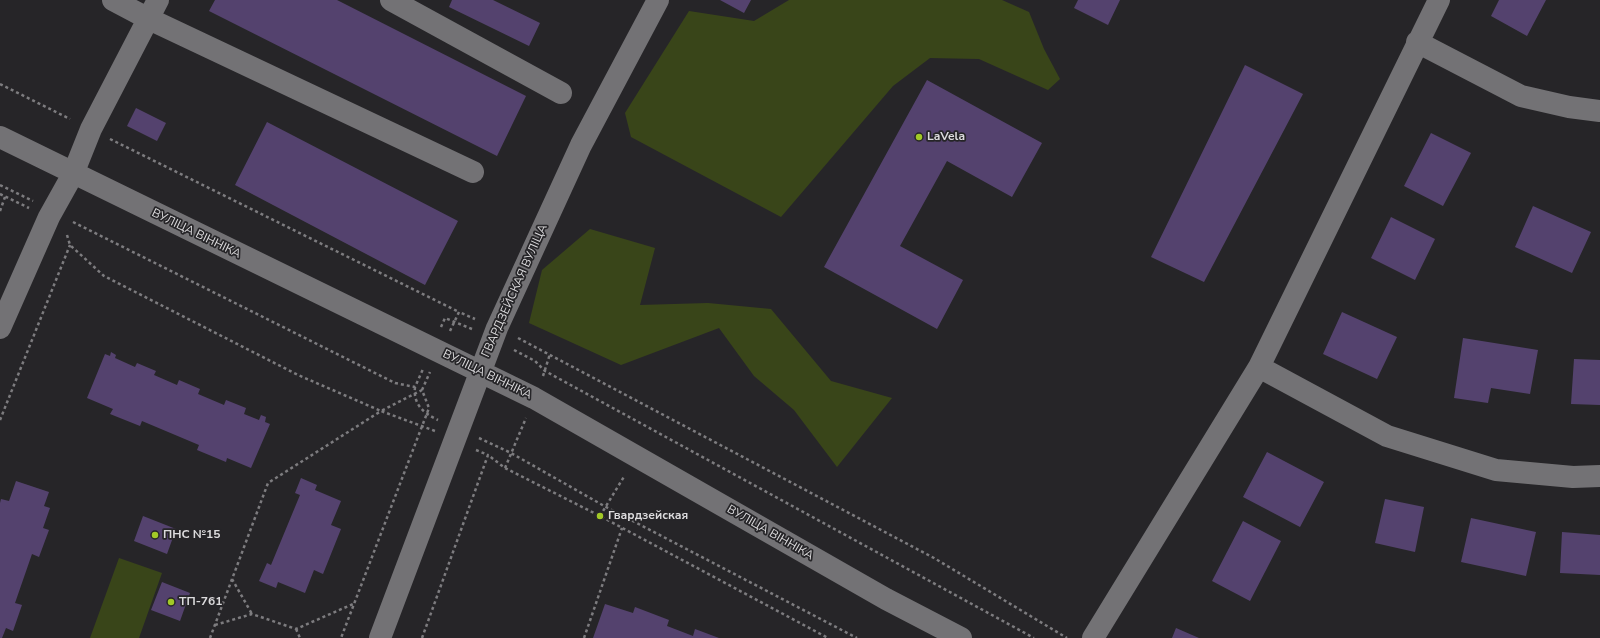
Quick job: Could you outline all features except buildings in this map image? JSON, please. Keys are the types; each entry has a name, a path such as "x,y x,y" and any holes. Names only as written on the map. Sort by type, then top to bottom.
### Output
{"street":[{"path":"113,0 152,9 473,172"},
{"path":"391,0 561,93"},
{"name":"ГВАРДЗЕЙСКАЯ ВУЛІЦА","path":"380,638 497,328 580,145 658,0"},
{"path":"1094,638 1259,367 1438,0"},
{"path":"0,328 48,217 73,174 91,130 152,9"},
{"path":"1417,42 1521,96 1568,107 1600,111"},
{"name":"ВУЛІЦА ВІННІКА","path":"0,137 534,398 886,599 961,638"},
{"path":"1259,367 1386,436 1496,470 1573,477 1600,476"}],"path":[{"path":"0,84 459,312"},
{"path":"0,211 5,196"},
{"path":"0,420 70,245"},
{"path":"104,276 298,375 381,411 422,425"},
{"path":"497,328 557,358 934,558 1067,638"},
{"path":"415,387 414,394 418,405 426,414 511,453 606,507 856,638"},
{"path":"210,638 268,483 381,411 422,390 429,408 341,638"},
{"path":"422,638 488,455 505,468 600,516 828,638"},
{"path":"600,516 636,456"},
{"path":"584,638 622,528"},
{"path":"232,579 252,614"},
{"path":"215,625 252,614 296,629 354,604"},
{"path":"296,629 300,638"}],"green space":[{"path":"789,0 1002,0 1029,12 1044,49 1060,79 1048,90 979,59 930,58 893,86 781,217 631,137 625,113 689,11 754,21"},
{"path":"590,229 655,248 640,305 708,303 771,309 831,381 892,398 837,467 794,410 754,376 719,328 621,365 529,323 542,270"},
{"path":"119,558 162,573 139,638 90,638"}],"place":[{"name":"LaVela","path":"919,137"},
{"name":"Гвардзейская","path":"600,516"},
{"name":"ПНС №15","path":"155,535"},
{"name":"ТП-761","path":"171,602"}]}
